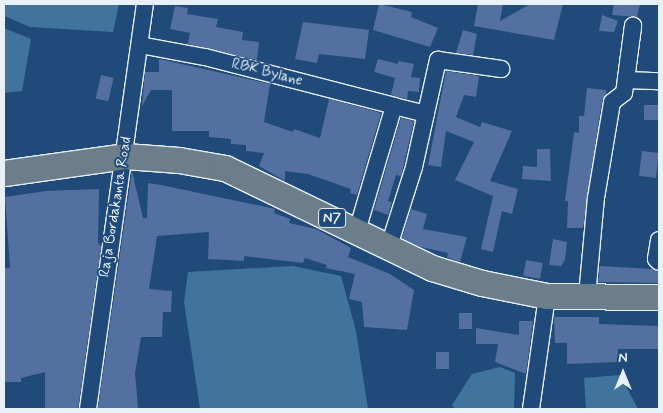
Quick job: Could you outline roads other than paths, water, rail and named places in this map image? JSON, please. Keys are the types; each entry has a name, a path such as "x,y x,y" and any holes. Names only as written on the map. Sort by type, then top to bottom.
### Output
{"highway":[{"name":"N7","path":"4,173 125,156 179,160 225,168 432,268 482,283 547,296 659,297"}],"street":[{"name":"Raja Bordakanta Road","path":"88,409 145,4"},
{"path":"587,296 596,198 612,102 624,93 633,26 626,80 659,81"},
{"name":"RBK Bylane","path":"140,45 205,57 426,114"},
{"path":"388,246 414,167 438,60 501,69"},
{"path":"357,231 394,106"},
{"path":"659,240 656,259 659,262"},
{"path":"531,409 547,296"}],"water":[{"path":"4,4 119,4 113,32 30,27 4,16"},
{"path":"4,28 31,39 22,91 4,93"},
{"path":"293,266 341,276 356,331 368,409 200,409 184,302 188,272"},
{"path":"500,367 515,373 514,409 455,409 452,405 472,374"},
{"path":"620,375 638,409 586,409 584,378"}]}
